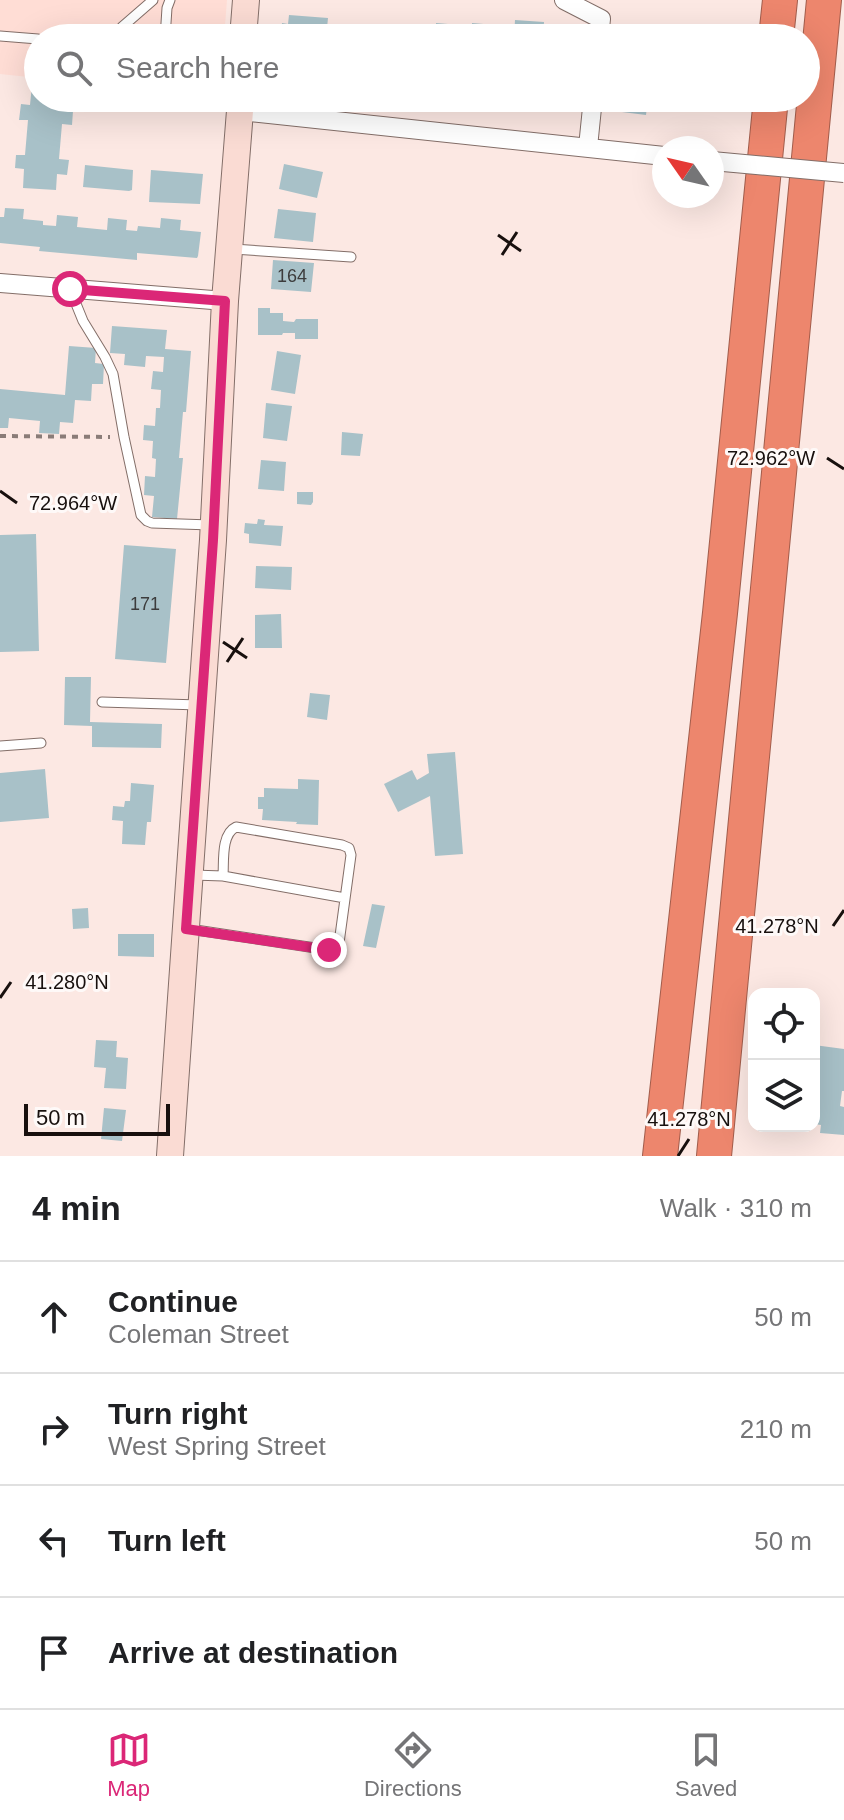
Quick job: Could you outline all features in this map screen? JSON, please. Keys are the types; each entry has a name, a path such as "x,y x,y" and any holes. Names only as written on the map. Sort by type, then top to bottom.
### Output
{"highway":[{"path":"777,24 778,0"},
{"path":"820,42 824,0"},
{"path":"660,1156 720,613 770,112"},
{"path":"714,1156 813,112"}],"main road":[{"path":"244,24 246,0"},
{"path":"170,1156 214,526 225,301 240,112"}],"street":[{"path":"564,0 601,19 600,24"},
{"path":"299,112 652,155"},
{"path":"588,147 592,112"},
{"path":"724,162 844,173"},
{"path":"0,283 225,301"}],"lane":[{"path":"125,24 153,0"},
{"path":"166,24 170,0"},
{"path":"0,36 24,38"},
{"path":"230,249 351,257"},
{"path":"70,289 83,321 113,374 141,515 147,521 214,526"},
{"path":"102,702 202,706"},
{"path":"0,746 41,743"},
{"path":"186,929 329,950 339,943 351,855 349,848 236,827 227,835 223,876"},
{"path":"190,874 223,876 345,898"}],"path":[{"path":"0,436 124,437"}],"shaded area":[{"path":"0,0 227,0 225,24 24,24 24,77 0,74"}],"building":[{"path":"289,15 328,18 327,24 288,24"},
{"path":"515,20 544,22 544,24 515,24"},
{"path":"21,104 24,104 24,112 73,112 72,125 62,124 59,159 69,160 67,175 57,174 56,190 23,188 24,169 15,168 16,155 25,155 28,120 19,120"},
{"path":"284,164 323,172 317,198 279,189"},
{"path":"85,165 133,170 132,190 83,187"},
{"path":"151,170 203,174 200,204 149,202"},
{"path":"5,208 24,209 23,219 43,221 43,225 56,226 57,215 78,217 77,227 107,230 108,218 127,220 126,230 137,231 138,226 160,228 161,218 181,220 180,230 201,232 198,256 137,253 137,260 39,251 40,247 0,243 0,217 4,217"},
{"path":"278,209 316,213 313,242 274,238"},
{"path":"273,260 314,263 311,292 271,289"},
{"path":"258,308 270,308 270,313 283,313 283,321 318,319 318,339 295,339 295,333 258,335"},
{"path":"112,326 167,330 165,349 191,351 179,458 183,458 177,519 152,517 154,496 144,495 145,476 155,477 156,459 152,458 153,441 143,440 144,425 155,426 161,390 151,389 153,371 163,372 164,357 146,356 145,367 124,365 125,354 110,353"},
{"path":"69,346 96,348 95,363 104,364 103,384 92,384 91,401 75,400 73,423 60,422 59,434 39,433 40,421 9,418 8,428 0,428 0,389 65,395"},
{"path":"277,351 301,355 295,394 271,390"},
{"path":"266,403 292,406 287,441 263,438"},
{"path":"342,432 363,434 360,456 341,455"},
{"path":"261,460 286,462 284,491 258,489"},
{"path":"297,492 313,492 311,505 297,504"},
{"path":"258,519 265,520 264,525 283,526 281,546 249,543 249,534 244,533 245,523 257,524"},
{"path":"36,534 39,651 0,652 0,535"},
{"path":"124,545 176,549 166,663 115,659"},
{"path":"256,566 292,567 291,590 255,588"},
{"path":"281,614 282,648 255,648 255,615"},
{"path":"65,677 91,677 90,722 162,724 161,748 92,747 92,726 64,725"},
{"path":"310,693 330,695 327,720 307,717"},
{"path":"455,752 463,854 435,856 430,796 398,812 384,784 412,770 417,780 429,773 427,754"},
{"path":"45,769 49,818 0,822 0,773"},
{"path":"298,779 319,780 318,825 262,820 263,809 258,809 258,797 264,797 264,788 298,789"},
{"path":"131,783 154,785 151,822 147,822 145,845 122,844 123,821 112,820 113,806 124,807 125,801 130,801"},
{"path":"372,904 385,906 376,948 363,946"},
{"path":"88,908 89,928 73,929 72,909"},
{"path":"118,934 154,934 154,957 118,956"},
{"path":"96,1040 117,1041 116,1057 128,1058 126,1089 104,1088 106,1068 94,1067"},
{"path":"820,1046 844,1049 844,1091 840,1106 844,1107 844,1135 820,1133"},
{"path":"104,1108 126,1110 122,1141 101,1139"}],"route":[{"path":"70,289 225,301 213,540 186,929 329,950"}]}
